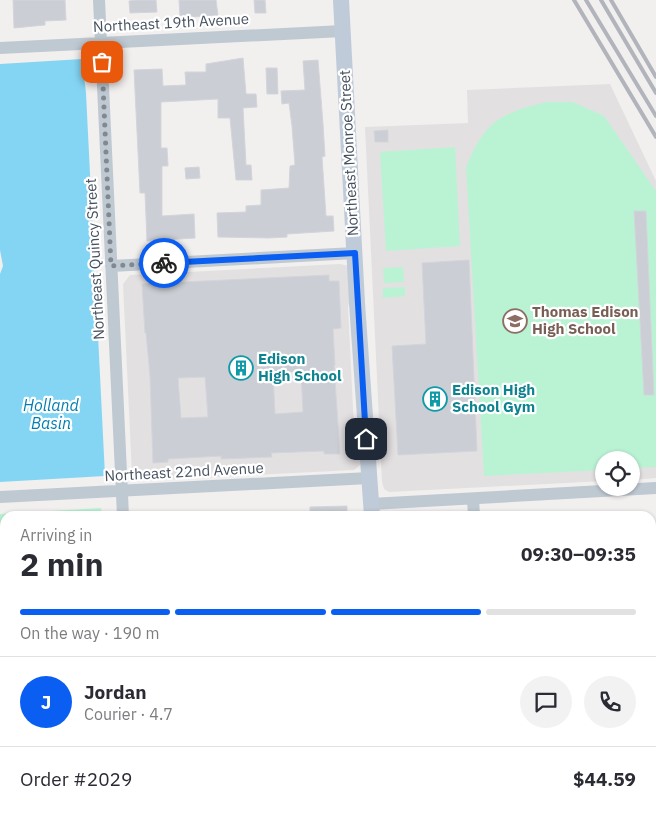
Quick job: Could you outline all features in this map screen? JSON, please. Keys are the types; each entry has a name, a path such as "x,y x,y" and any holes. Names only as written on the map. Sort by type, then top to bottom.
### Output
{"street":[{"name":"Northeast Quincy Street","path":"99,0 123,511"},
{"name":"Northeast Monroe Street","path":"341,0 371,510"},
{"name":"Northeast 19th Avenue","path":"0,48 343,31"},
{"path":"111,266 355,253"},
{"name":"Northeast 22nd Avenue","path":"0,497 369,478"},
{"path":"371,510 473,499 656,488"},
{"path":"473,499 474,511"}],"shaded area":[{"name":"Thomas Edison High School","path":"610,84 656,181 656,478 640,479 640,451 595,451 595,481 389,492 384,489 382,482 365,127 468,123 467,90"},
{"name":"Edison High School","path":"340,264 349,266 353,288 348,307 354,429 359,440 361,464 354,470 139,481 132,475 123,284 130,275"}],"green space":[{"path":"547,102 573,102 604,116 656,191 656,467 640,468 640,451 595,451 595,470 484,476 466,167 480,139 496,121 517,110"},
{"path":"455,147 460,246 386,251 380,152"},
{"path":"403,267 404,282 384,283 383,268"},
{"path":"405,287 405,296 383,298 383,288"},
{"path":"101,508 101,511 50,511"}],"water":[{"name":"Holland Basin","path":"82,59 86,93 105,476 0,482 0,274 3,266 0,250 0,64"}],"building":[{"path":"13,0 65,0 66,20 45,21 45,25 14,28"},
{"path":"156,0 157,12 130,13 129,1"},
{"path":"179,0 216,0 218,15 180,18"},
{"path":"254,0 265,0 266,13 255,13"},
{"path":"243,58 246,94 256,94 257,107 243,108 246,165 251,165 252,180 236,180 230,118 218,118 218,99 161,102 161,148 167,148 168,166 162,166 162,216 194,214 195,238 147,241 145,193 140,193 134,70 162,69 163,86 186,85 185,72 206,72 206,64"},
{"path":"318,60 325,156 322,157 326,216 333,216 334,231 287,234 287,237 268,238 218,237 217,213 246,212 246,206 261,205 261,190 289,188 290,166 295,165 292,126 289,103 282,104 281,91 305,90 303,61"},
{"path":"266,68 277,68 278,94 267,94"},
{"path":"388,130 388,142 375,142 374,131"},
{"path":"199,167 200,178 186,179 185,168"},
{"path":"634,211 646,211 654,395 644,395"},
{"name":"Edison High School Gym","path":"469,260 477,451 398,455 392,346 426,344 422,263"},
{"name":"Edison High School","path":"329,275 329,281 339,281 341,328 333,329 340,454 324,454 324,451 271,453 272,457 221,459 221,456 168,459 168,462 153,463 150,376 142,284","holes":["301,371 303,412 275,414 273,373","205,377 208,417 181,418 178,378"]},
{"path":"347,506 347,511 310,511 310,507"}],"railway":[{"path":"574,0 656,137"},
{"path":"586,0 656,116"},
{"path":"601,0 656,93"},
{"path":"611,0 656,77"}],"way so far":[{"path":"102,62 111,266 164,263"}],"place":[{"name":"Thomas Edison High School","path":"515,321"},
{"name":"Edison High School","path":"241,368"},
{"name":"Edison High School Gym","path":"435,399"}],"route":[{"path":"164,263 355,253 366,439"}]}
